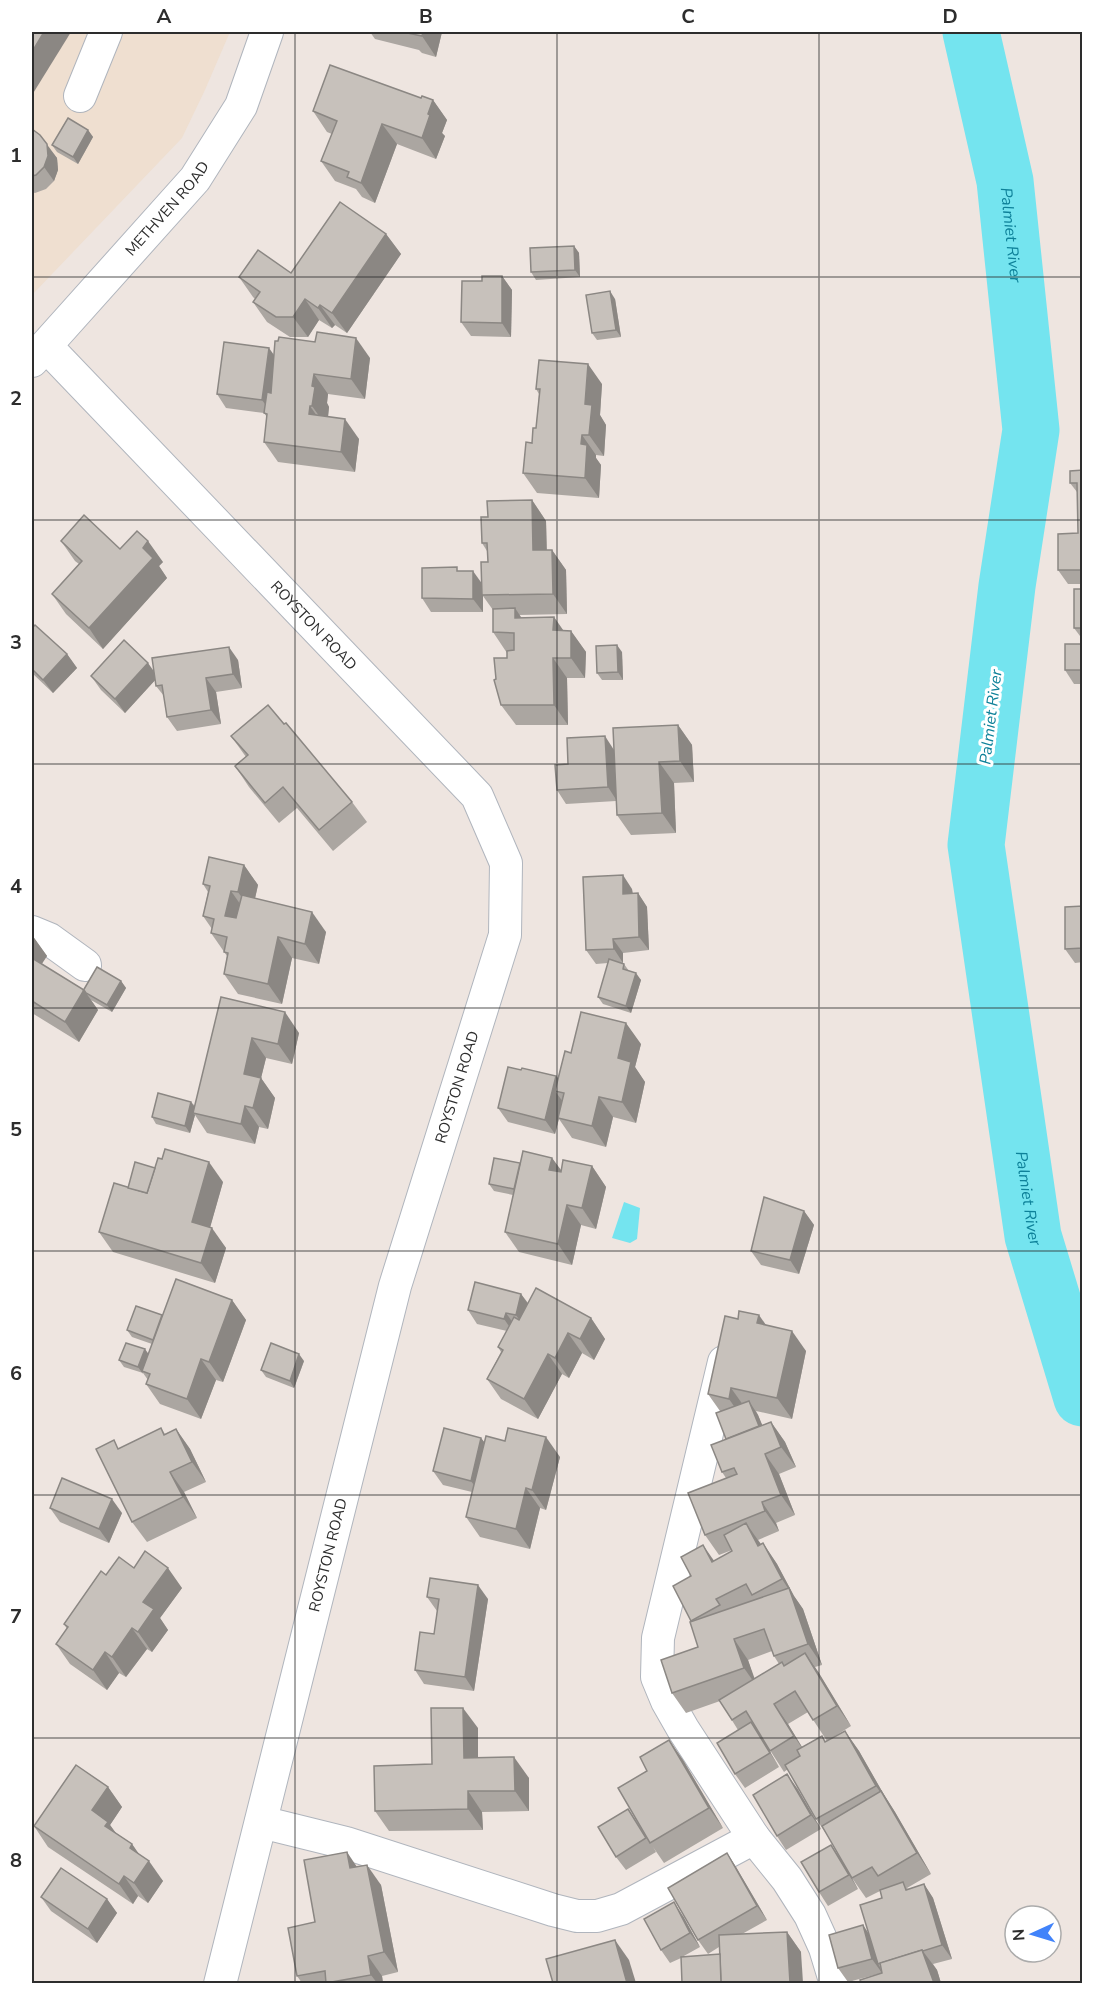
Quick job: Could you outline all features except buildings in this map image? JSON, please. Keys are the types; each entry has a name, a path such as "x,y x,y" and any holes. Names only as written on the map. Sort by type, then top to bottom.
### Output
{"street":[{"path":"80,96 106,32"},
{"name":"METHVEN ROAD","path":"39,353 195,179 241,106 267,32"},
{"name":"ROYSTON ROAD","path":"39,353 477,796 506,862 505,935 395,1286 220,1983"},
{"path":"32,932 49,939 85,965"},
{"path":"730,1336 658,1638 657,1677 683,1730 754,1838 787,1879 810,1915 825,1948 836,1983"},
{"path":"261,1822 346,1843 577,1916 597,1916 621,1909 754,1838"}],"shaded area":[{"path":"32,32 230,32 182,138 32,295"}],"water":[{"path":"624,1202 640,1208 637,1239 630,1243 612,1238"}],"waterway":[{"name":"Palmiet River","path":"971,32 1005,181 1031,430 1007,586 976,845 1033,1236 1082,1398"}]}
